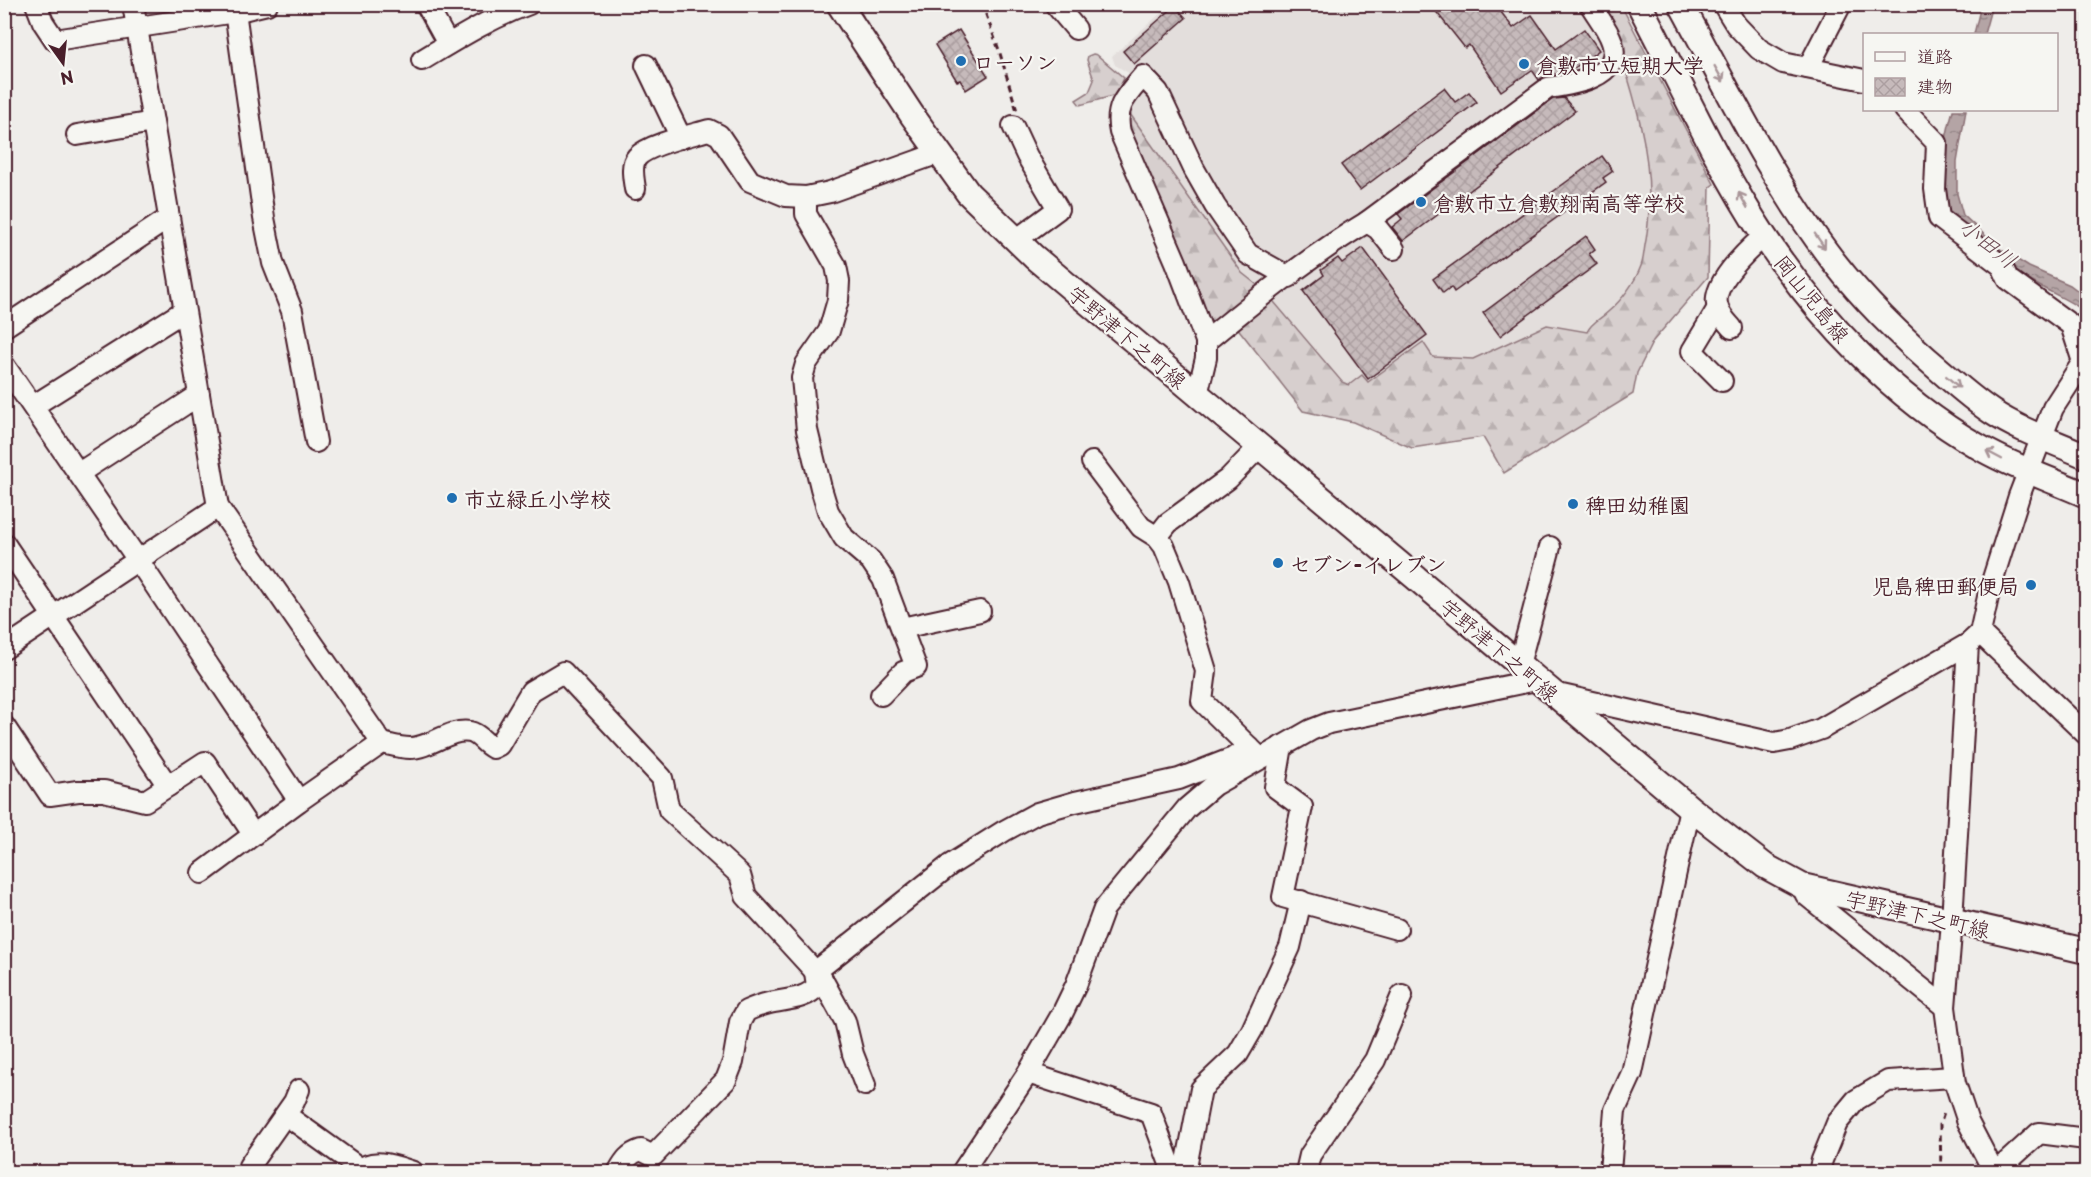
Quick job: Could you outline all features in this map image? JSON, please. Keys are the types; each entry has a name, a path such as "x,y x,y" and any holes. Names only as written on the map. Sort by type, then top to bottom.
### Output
{"main road":[{"name":"宇野津下之町線","path":"839,4 968,193 1034,257 1690,808 1766,866 1802,886 2086,951"},
{"name":"岡山児島線","path":"1639,4 1685,95 1764,236 1800,287 1876,370 1947,426 1977,446 2029,472 2086,495"},
{"name":"岡山児島線","path":"1681,4 1781,185 1834,262 1862,295 1906,343 1993,413 2018,427 2086,456"}],"street":[{"path":"36,4 43,22 55,40 267,4"},
{"path":"133,4 218,507 382,743"},
{"path":"426,4 448,44"},
{"path":"422,60 483,24 529,4"},
{"path":"1054,4 1076,29"},
{"path":"1206,341 1265,292 1346,234 1367,222 1548,88 1592,78 1609,66 1614,54 1612,43 1590,4"},
{"path":"1723,4 1736,25 1760,49 1783,63 1863,80"},
{"path":"1808,68 1841,4"},
{"path":"234,8 264,218 273,263 292,311 316,442"},
{"path":"646,64 681,138"},
{"path":"1197,394 1206,358 1206,341 1176,262 1120,132 1118,122 1121,103 1143,76 1158,92 1194,169 1215,206 1248,254 1289,277"},
{"path":"1906,111 1937,143 1935,189 1939,218 2002,266 2008,279 2071,325 2085,360 2053,408 2029,472 1974,638 1945,1007 1954,1080 1968,1122 1995,1173 2039,1133 2086,1139"},
{"path":"77,135 153,122"},
{"path":"635,189 633,168 637,157 656,146 709,130 719,135 750,181 786,196 806,197 830,192 939,153"},
{"path":"1015,131 1058,208 1016,240"},
{"path":"806,197 806,214 836,266 839,281 838,300 829,331 806,364 802,378 807,430 828,511 844,538 871,561 883,579 916,667 903,672 881,695"},
{"path":"4,327 169,218"},
{"path":"1367,222 1378,229 1394,249"},
{"path":"1732,328 1721,315 1716,303 1726,276 1747,251 1764,236"},
{"path":"1718,308 1692,351 1722,381"},
{"path":"33,406 184,311"},
{"path":"4,365 299,801"},
{"path":"79,473 199,395"},
{"path":"1157,537 1168,523 1228,479 1259,447"},
{"path":"1092,462 1141,527 1157,537 1164,546 1179,582 1206,671 1202,701 1255,753"},
{"path":"4,649 218,507"},
{"path":"4,543 168,786"},
{"path":"1535,679 1550,547"},
{"path":"902,628 980,611"},
{"path":"815,972 950,864 1037,813 1075,802 1179,779 1224,762 1282,747 1311,730 1329,723 1535,679 1774,743 1821,729 1974,638"},
{"path":"1974,638 2086,734"},
{"path":"202,873 382,743 411,748 469,732 478,736 488,746 493,748 499,746 531,691 563,672 662,778 669,810 740,875 746,896 815,972 845,1021 853,1054 865,1085"},
{"path":"4,726 50,795 78,791 104,791 145,801 205,762 253,834"},
{"path":"1282,747 1275,787 1302,807 1283,897 1396,929"},
{"path":"962,1173 1028,1073 1062,1014 1076,985 1104,909 1187,808 1255,753"},
{"path":"1610,1173 1615,1110 1632,1072 1690,808"},
{"path":"1802,886 1806,895 1945,1007"},
{"path":"1185,1173 1200,1089 1238,1054 1252,1030 1290,947 1301,901"},
{"path":"618,1173 633,1152 641,1150 653,1156 726,1080 733,1062 740,1022 746,1011 766,1003 798,998 812,993 817,986 815,972"},
{"path":"1306,1173 1310,1155 1375,1060 1402,995"},
{"path":"1028,1073 1151,1113 1173,1173"},
{"path":"1819,1173 1837,1123 1856,1100 1888,1081 1954,1080"},
{"path":"249,1166 294,1102 299,1090"},
{"path":"286,1114 359,1171 373,1163 391,1165 413,1173"}],"path":[{"path":"982,4 999,50 1022,126 1023,131 1015,131"},
{"path":"1941,1173 1940,1125 1954,1080"}],"shaded area":[{"name":"倉敷市立倉敷翔南高等学校","path":"1170,5 1603,5 1625,66 1641,127 1649,186 1649,218 1641,266 1628,289 1609,312 1591,323 1587,332 1561,349 1349,385 1342,382 1261,288 1242,274 1128,111 1146,88 1132,75 1115,65 1112,56"}],"green space":[{"path":"1603,5 1621,5 1714,184 1710,187 1708,277 1653,341 1637,373 1633,394 1504,473 1483,437 1412,448 1353,422 1303,411 1236,326 1269,296 1342,382 1349,385 1362,375 1368,382 1423,342 1433,357 1473,359 1547,325 1587,332 1591,325 1614,307 1628,290 1643,260 1649,210 1649,180 1640,120"},
{"path":"1093,54 1124,78 1116,95 1080,105 1076,100 1089,92 1094,80 1087,60 1088,56"},
{"path":"1128,111 1242,273 1261,288 1212,330 1124,120"}],"water":[{"path":"1981,5 1992,5 1984,33 1974,33"},
{"name":"小田川","path":"1953,111 1966,111 1957,162 1957,194 1963,215 2000,249 2029,267 2070,285 2086,297 2086,312 2018,273 1947,216 1943,187 1946,138"}],"building":[{"path":"1430,4 1495,4 1513,28 1532,15 1556,49 1584,29 1599,50 1569,72 1546,76 1539,80 1532,70 1501,91 1469,45 1465,48"},
{"path":"1175,6 1186,18 1134,64 1123,51"},
{"name":"ローソン","path":"959,30 988,76 966,90 960,80 957,81 935,45"},
{"path":"1444,88 1455,102 1469,92 1477,102 1360,190 1341,165"},
{"path":"1564,98 1575,111 1403,241 1392,227 1402,219 1398,214 1553,99"},
{"path":"1602,156 1613,171 1603,178 1606,182 1454,292 1451,287 1443,293 1433,279"},
{"path":"1586,236 1595,249 1589,254 1597,264 1500,336 1483,313"},
{"path":"1363,248 1427,335 1368,379 1303,291 1324,275 1321,270 1338,258 1342,263"}],"waterway":[{"path":"854,4 861,16"}],"place":[{"name":"ローソン","path":"961,61"},
{"name":"倉敷市立短期大学","path":"1524,64"},
{"name":"倉敷市立倉敷翔南高等学校","path":"1421,202"},
{"name":"市立緑丘小学校","path":"452,498"},
{"name":"稗田幼稚園","path":"1573,504"},
{"name":"セブン-イレブン","path":"1278,563"},
{"name":"児島稗田郵便局","path":"2031,585"}]}
